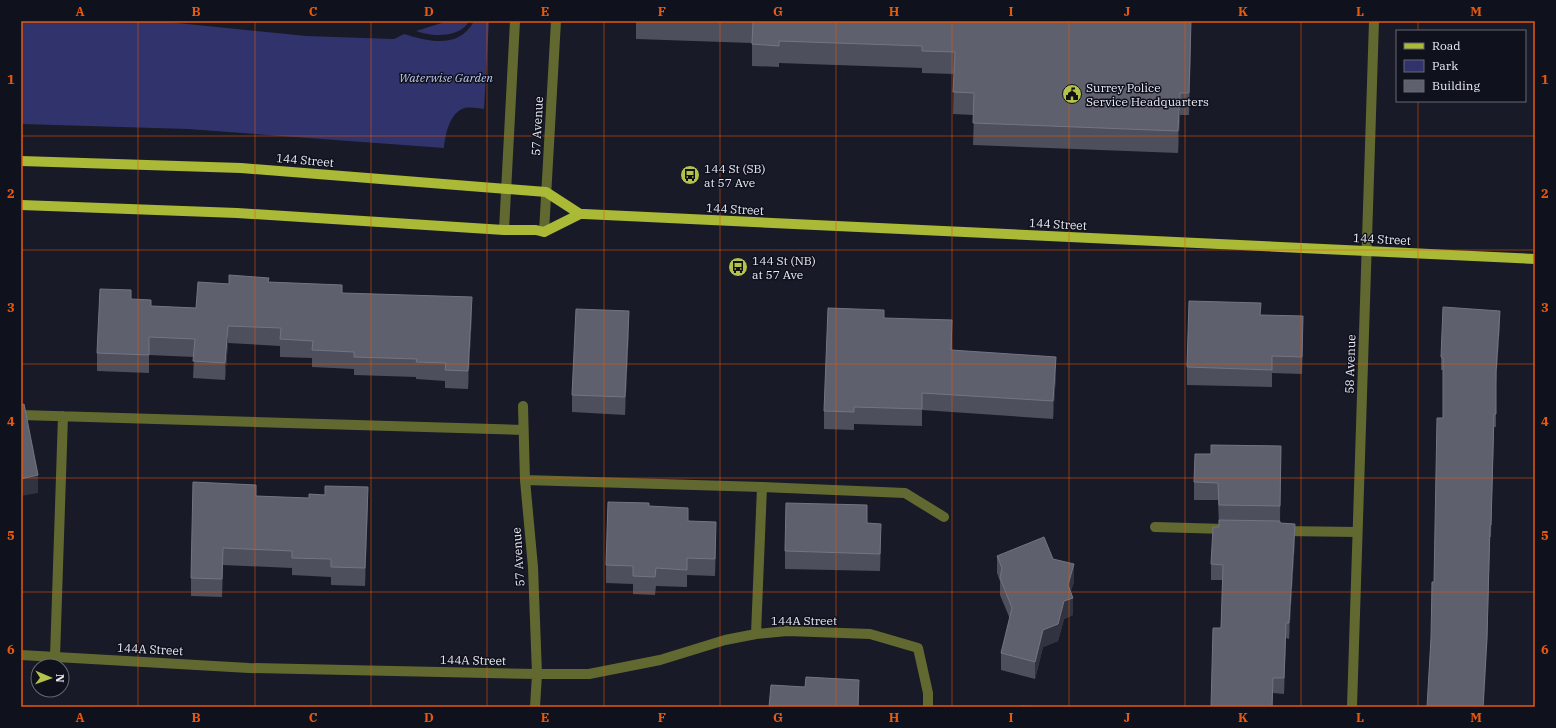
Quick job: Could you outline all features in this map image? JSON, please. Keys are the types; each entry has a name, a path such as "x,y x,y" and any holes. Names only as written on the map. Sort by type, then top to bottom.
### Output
{"main road":[{"name":"144 Street","path":"21,162 241,168 546,192 580,214"},
{"path":"21,205 237,213 504,230 536,230 544,232"},
{"name":"144 Street","path":"544,232 580,214 1535,259"}],"street":[{"path":"504,230 515,21"},
{"name":"57 Avenue","path":"544,232 556,21"},
{"name":"58 Avenue","path":"1352,707 1374,21"},
{"name":"57 Avenue","path":"523,406 524,480 533,567 536,674 535,707"},
{"path":"21,415 523,430"},
{"path":"55,657 63,416"},
{"path":"524,480 905,493 944,517"},
{"path":"756,634 762,487"},
{"path":"1155,527 1234,529"},
{"path":"1274,530 1357,532"},
{"name":"144A Street","path":"21,655 249,668 536,674 596,672 660,660 725,640 756,634 787,631 870,634 918,648 928,693 928,707"}],"green space":[{"name":"Waterwise Garden","path":"21,21 158,21 306,36 394,39 404,34 434,41 443,41 452,40 460,36 468,30 474,21 489,21 484,109 467,108 458,112 448,126 444,148 188,129 21,124"},
{"path":"448,21 469,21 465,27 459,31 445,35 416,31"}],"building":[{"name":"Surrey Police Service Headquarters","path":"753,21 1191,21 1189,93 1180,93 1178,131 973,123 974,93 953,92 955,52 922,51 922,46 779,41 779,46 752,44"},
{"path":"229,275 269,278 268,282 342,285 342,293 472,297 468,371 445,370 446,363 416,362 417,359 354,357 354,352 312,350 313,341 280,339 281,328 228,326 225,363 193,361 195,339 149,337 149,355 97,353 100,289 131,290 131,299 151,300 151,306 196,308 198,282 229,284"},
{"path":"1189,301 1261,303 1260,315 1303,316 1302,357 1272,356 1272,370 1187,367"},
{"path":"1443,307 1500,311 1496,372 1496,414 1494,414 1487,637 1483,707 1427,707 1431,638 1432,582 1434,582 1437,418 1443,418 1443,358 1441,357"},
{"path":"828,308 884,310 884,318 952,320 951,350 1056,357 1053,401 922,393 922,409 854,407 854,412 824,411"},
{"path":"576,309 629,311 625,397 572,395"},
{"path":"24,404 38,475 21,479 21,405"},
{"path":"1211,445 1281,446 1280,506 1219,505 1218,483 1194,482 1195,454 1211,454"},
{"path":"193,482 256,485 256,496 309,498 309,494 325,495 325,486 368,487 365,568 331,567 331,559 292,558 292,551 223,548 222,579 191,578"},
{"path":"608,502 649,503 649,506 688,508 688,521 716,522 715,559 687,558 687,570 656,568 655,577 633,576 633,566 606,565"},
{"path":"786,503 867,505 867,523 881,524 880,554 785,551"},
{"path":"1219,520 1280,521 1280,523 1295,524 1289,623 1286,623 1284,678 1273,678 1272,707 1211,707 1213,628 1221,628 1223,565 1211,564 1213,527 1219,527"},
{"path":"1044,537 1053,559 1074,564 1068,585 1073,598 1064,601 1058,624 1043,630 1035,662 1001,653 1012,608 1000,578 1002,568 997,556"},
{"path":"806,677 859,680 858,707 769,707 771,685 805,687"},
{"path":"1021,706 1053,707 1021,707"}],"place":[{"name":"Surrey Police Service Headquarters","path":"1072,94"},
{"name":"144 St (SB) at 57 Ave","path":"690,175"},
{"name":"144 St (NB) at 57 Ave","path":"738,267"}]}
